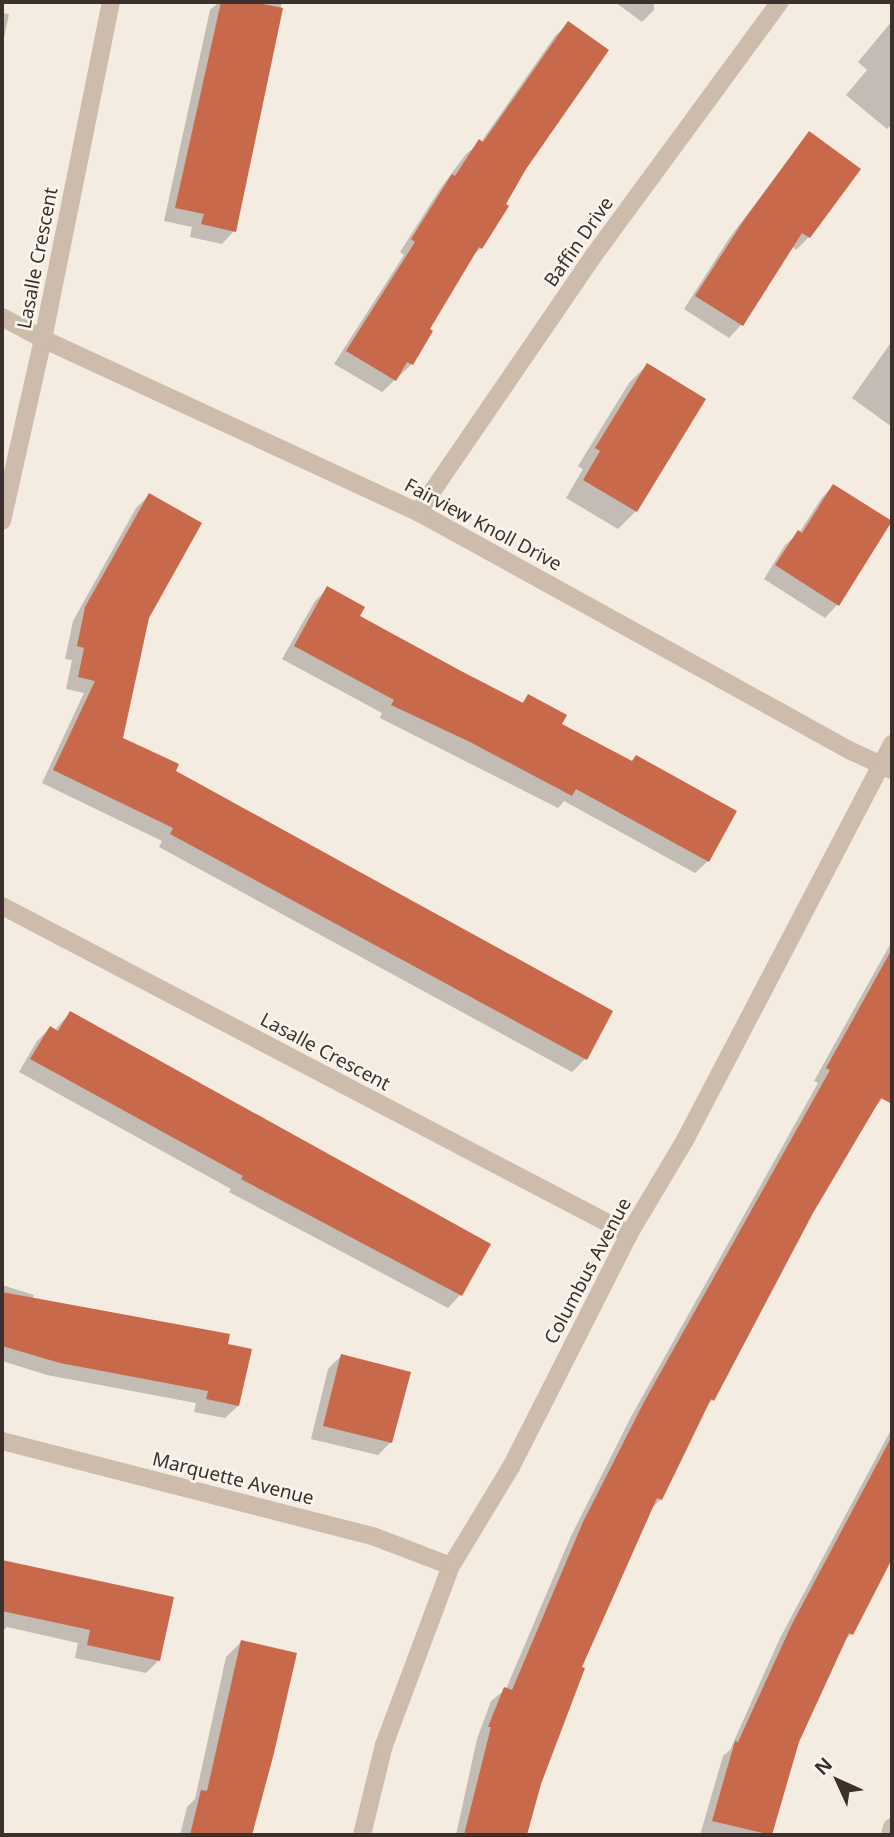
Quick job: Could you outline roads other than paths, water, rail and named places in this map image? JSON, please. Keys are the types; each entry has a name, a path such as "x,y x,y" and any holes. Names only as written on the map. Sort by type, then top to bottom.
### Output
{"street":[{"name":"Lasalle Crescent","path":"2,521 43,339 111,2"},
{"name":"Baffin Drive","path":"418,512 594,255 780,2"},
{"name":"Fairview Knoll Drive","path":"2,317 43,339 418,512 849,750 886,766"},
{"name":"Columbus Avenue","path":"362,1835 384,1745 451,1566 511,1467 629,1234 685,1140 886,766 892,744"},
{"name":"Lasalle Crescent","path":"2,906 629,1234"},
{"name":"Marquette Avenue","path":"2,1441 375,1537 451,1566"},
{"path":"890,1835 892,1827"}]}
